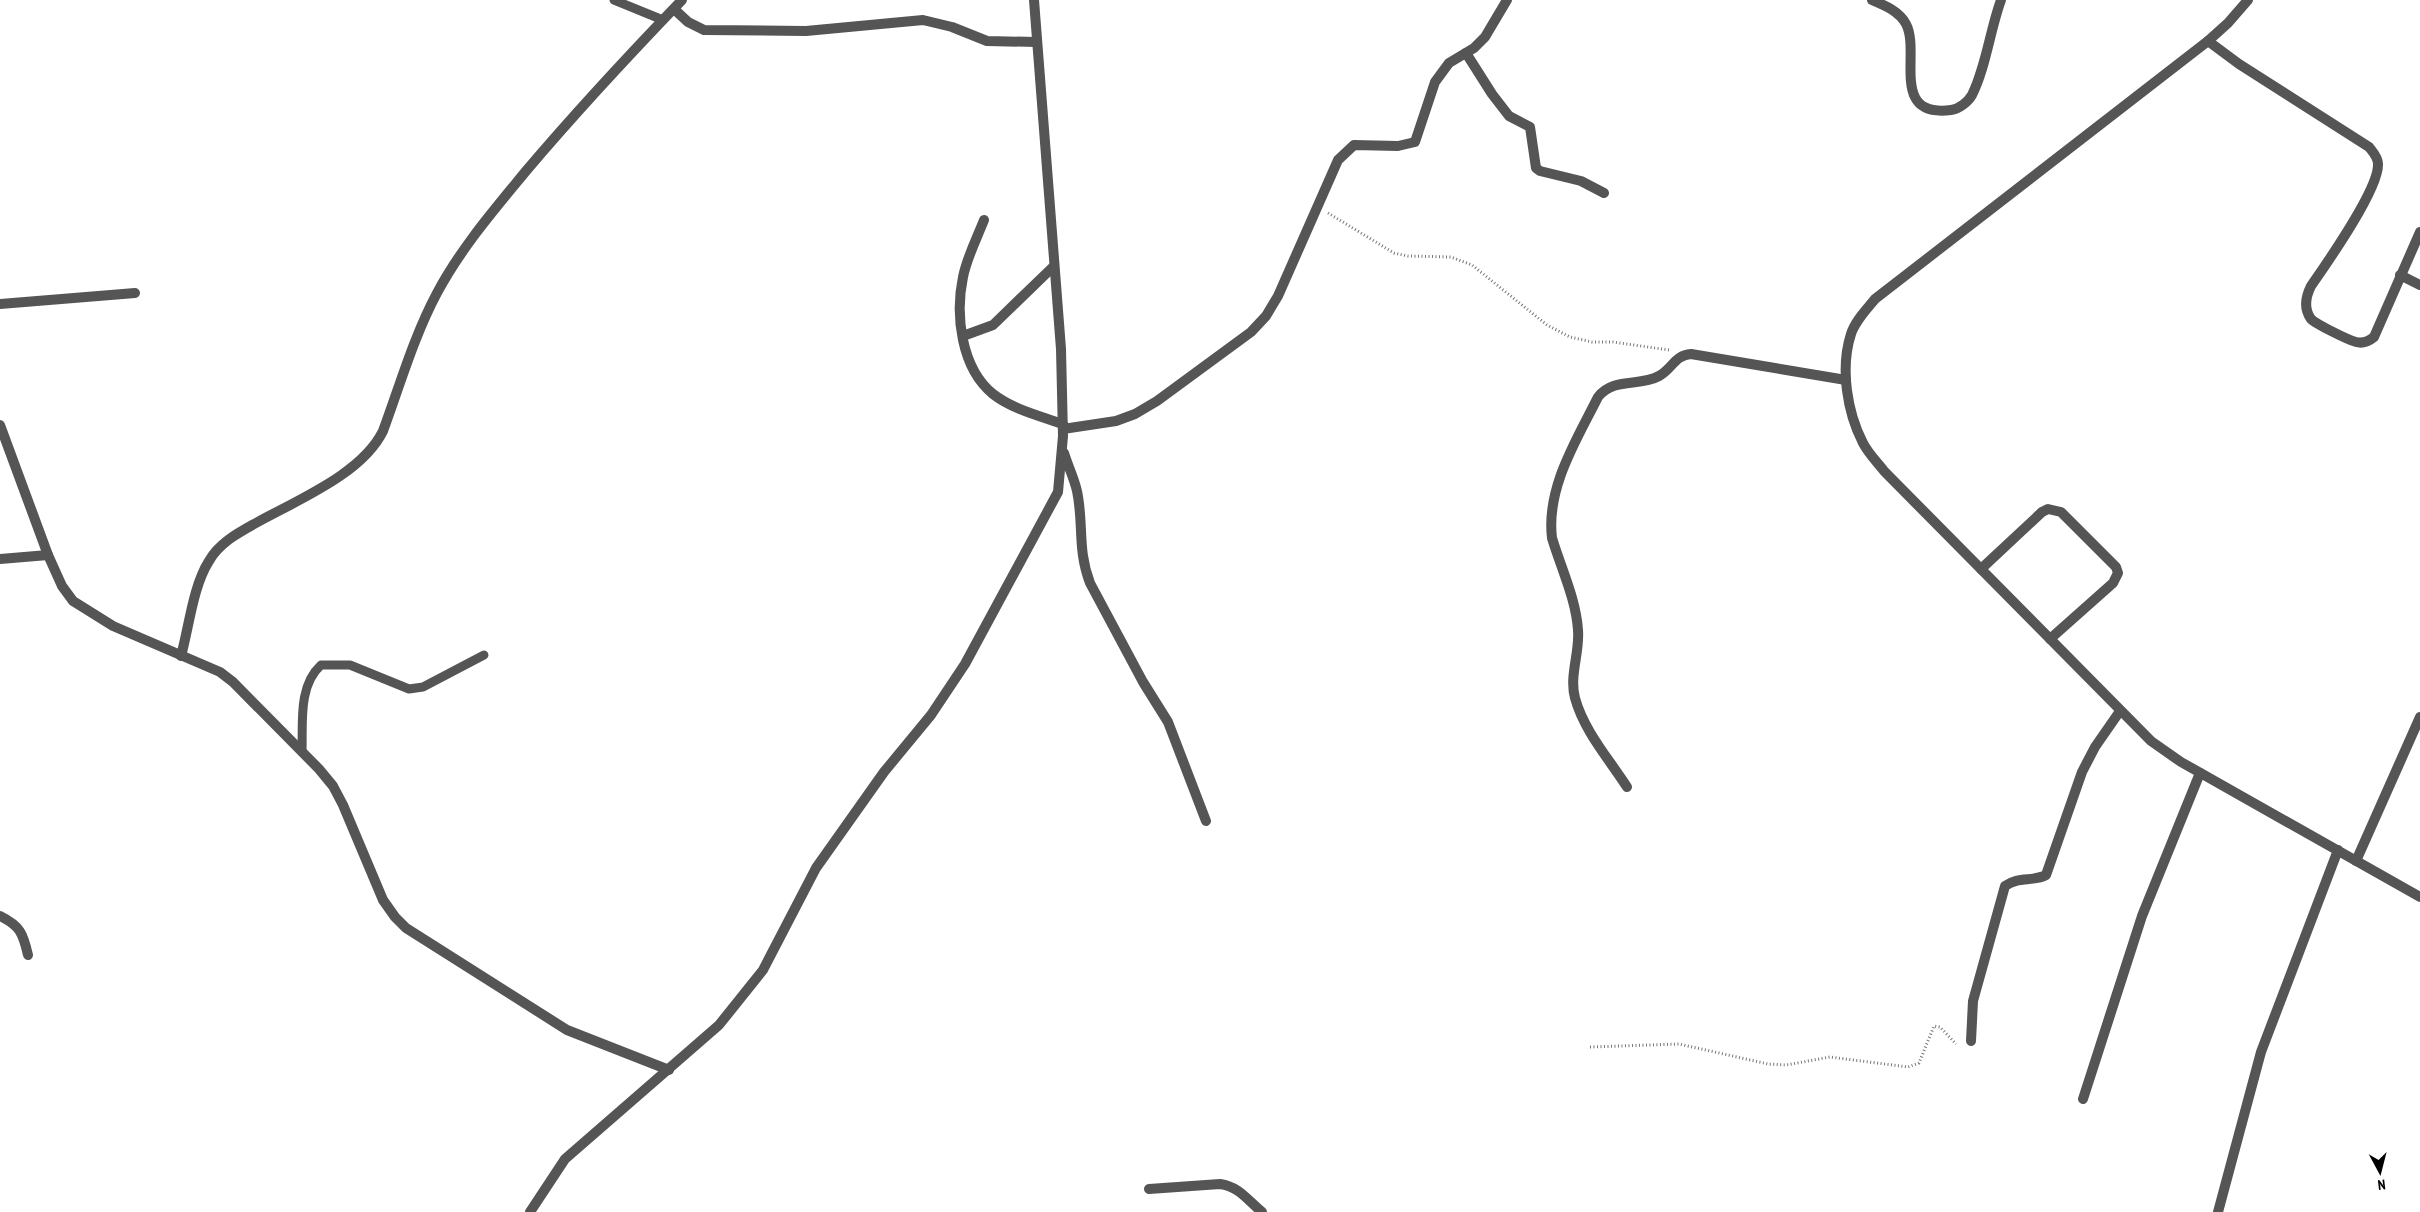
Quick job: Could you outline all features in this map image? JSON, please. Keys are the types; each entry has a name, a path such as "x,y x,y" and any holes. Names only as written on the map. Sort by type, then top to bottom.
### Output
{"street":[{"path":"181,656 201,578 217,549 232,537 325,484 364,458 376,446 422,325 436,294 458,258 484,222 549,144 682,0"},
{"path":"530,1212 565,1160 584,1141 669,1070 719,1025 763,970 816,868 884,772 931,715 965,664 1058,492 1063,448 1061,350 1034,0"},
{"path":"984,220 964,276 960,307 963,336 970,366 981,384 995,396 1020,409 1063,426 1116,421 1135,414 1157,401 1252,332 1266,316 1278,296 1338,160 1346,150 1362,144 1398,146 1415,142 1435,82 1449,63 1466,53 1485,37 1507,0"},
{"path":"1872,0 1900,16 1906,25 1910,38 1912,91 1918,101 1925,106 1948,110 1956,109 1971,98 2001,0"},
{"path":"2248,0 2228,23 2208,41 1875,299 1862,314 1851,334 1846,380 1853,420 1863,444 1884,471 2151,742 2200,773 2420,897"},
{"path":"674,9 688,22 704,30 806,31 923,20 952,27 986,41 1036,42"},
{"path":"2208,41 2239,64 2369,147 2375,155 2378,164 2360,211 2311,286 2306,297 2307,309 2312,320 2357,342 2370,340 2374,336 2420,232"},
{"path":"1466,53 1492,94 1509,116 1530,127 1536,168 1540,171 1581,181 1604,193"},
{"path":"963,336 993,324 1054,266"},
{"path":"2400,275 2420,285"},
{"path":"0,304 135,293"},
{"path":"1627,787 1589,731 1574,697 1577,619 1552,538 1551,511 1558,482 1567,460 1602,392 1614,384 1659,376 1684,354 1699,354 1846,380"},
{"path":"0,425 48,555 62,586 73,600 113,626 220,672 233,682 267,719 302,751 332,786 343,805 383,900 395,917 406,928 567,1030 669,1070"},
{"path":"1063,448 1076,490 1080,546 1087,575 1143,682 1168,722 1206,821"},
{"path":"1981,568 2042,512 2048,509 2061,512 2116,567 2118,573 2114,583 2050,639"},
{"path":"0,559 48,555"},
{"path":"1971,1041 1972,1001 2006,886 2012,881 2035,879 2046,875 2082,772 2095,747 2120,711"},
{"path":"2356,860 2420,717"},
{"path":"2083,1099 2142,916 2200,773"},
{"path":"2218,1212 2261,1052 2338,850"},
{"path":"0,916 16,924 20,930 28,955"},
{"path":"1149,1189 1220,1184 1230,1186 1239,1190 1262,1212"}],"lane":[{"path":"614,0 663,20"},
{"path":"302,751 303,710 307,687 314,672 321,665 350,665 409,689 415,689 423,687 484,655"}],"path":[{"path":"1317,207 1394,252 1408,256 1451,257 1472,265 1547,325 1570,338 1673,350 1684,354"},
{"path":"1590,1046 1679,1044 1768,1064 1786,1065 1830,1056 1908,1067 1919,1064 1934,1026 1940,1027 1958,1045 1967,1046 1971,1041"}]}
